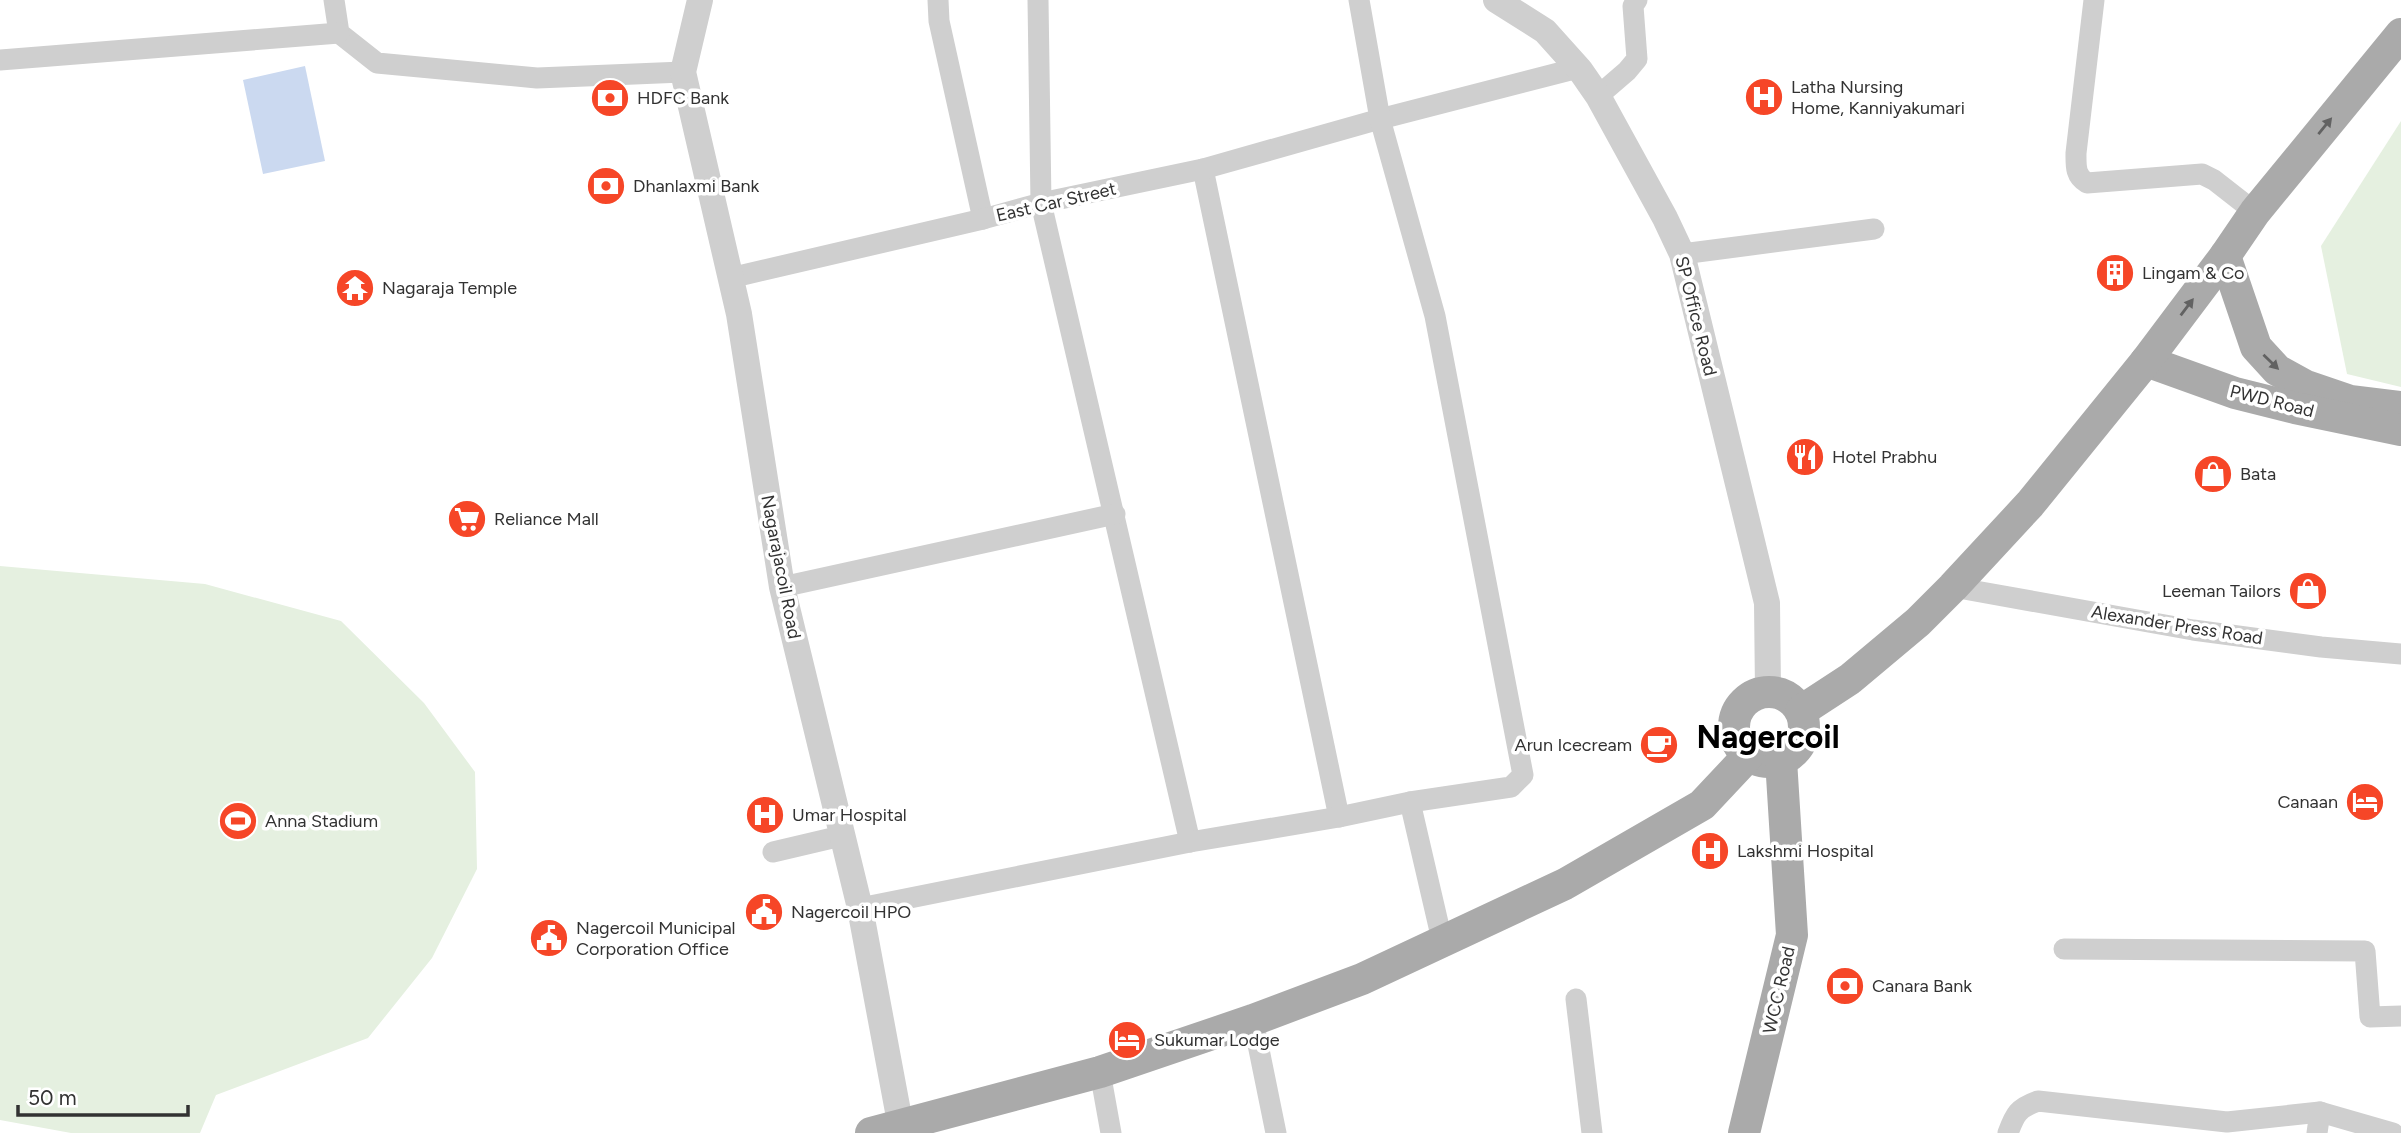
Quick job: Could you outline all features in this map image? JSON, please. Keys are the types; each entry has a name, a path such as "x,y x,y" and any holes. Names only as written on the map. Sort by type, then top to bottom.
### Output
{"main road":[{"path":"1801,712 1850,679 1918,622 2030,504 2146,361 2225,257 2255,212 2401,34"},
{"name":"PWD Road","path":"2225,257 2256,347 2277,370 2306,386 2350,401 2401,407"},
{"name":"PWD Road","path":"2146,361 2235,393 2401,430"},
{"path":"1768,692 1784,695 1794,702 1801,712 1803,734 1799,745 1791,754 1781,760 1759,761 1740,747 1735,737 1734,725 1742,704 1751,696 1768,692"},
{"path":"891,1130 1100,1072 1253,1020 1362,979 1565,884 1702,804 1748,755"},
{"name":"WCC Road","path":"1744,1133 1792,934 1781,760"}],"street":[{"path":"334,0 340,33 377,63 537,78 684,72"},
{"name":"Nagarajacoil Road","path":"700,0 684,72 740,314 782,587 860,908 891,1130"},
{"path":"938,0 939,21 984,219"},
{"path":"1038,0 1041,203 1190,842"},
{"path":"860,908 1190,842 1410,802 1511,787 1521,778 1523,771 1435,316 1380,119 1359,0"},
{"name":"SP Office Road","path":"1496,0 1545,32 1578,68 1598,96 1682,254 1767,603 1768,692"},
{"path":"1598,96 1637,59 1633,6 1637,0"},
{"path":"2094,0 2076,153 2076,170 2080,178 2087,183 2202,174 2214,180 2255,212"},
{"path":"0,60 340,33"},
{"name":"East Car Street","path":"730,278 984,219 1041,203 1203,169 1380,119 1578,68"},
{"path":"1203,169 1339,817"},
{"path":"1682,254 1874,229"},
{"path":"782,587 1115,514"},
{"name":"Alexander Press Road","path":"1953,587 2193,630 2321,647 2401,654"},
{"path":"1410,802 1442,940"},
{"path":"773,852 841,836"},
{"path":"2064,949 2365,951 2370,1017 2401,1016"},
{"path":"1576,999 1592,1133"},
{"path":"1253,1020 1276,1133"},
{"path":"1100,1072 1111,1133"},
{"path":"2008,1133 2015,1114 2038,1101 2227,1122 2318,1122 2393,1133"}],"green space":[{"path":"2401,121 2401,387 2347,374 2321,246"},
{"name":"Anna Stadium","path":"0,566 205,584 341,621 424,703 475,772 477,869 432,958 368,1038 216,1095 200,1133 71,1133 0,1120"}],"water":[{"path":"305,66 325,161 263,174 243,80"}],"place":[{"name":"Latha Nursing Home, Kanniyakumari","path":"1764,97"},
{"name":"HDFC Bank","path":"610,98"},
{"name":"Dhanlaxmi Bank","path":"606,186"},
{"name":"Lingam & Co","path":"2115,273"},
{"name":"Nagaraja Temple","path":"355,288"},
{"name":"Hotel Prabhu","path":"1805,457"},
{"name":"Bata","path":"2213,474"},
{"name":"Reliance Mall","path":"467,519"},
{"name":"Leeman Tailors","path":"2308,591"},
{"name":"Arun Icecream","path":"1659,745"},
{"name":"Canaan","path":"2365,802"},
{"name":"Umar Hospital","path":"765,815"},
{"name":"Anna Stadium","path":"238,821"},
{"name":"Lakshmi Hospital","path":"1710,851"},
{"name":"Nagercoil HPO","path":"764,912"},
{"name":"Nagercoil Municipal Corporation Office","path":"549,938"},
{"name":"Canara Bank","path":"1845,986"},
{"name":"Sukumar Lodge","path":"1127,1040"}],"district":[{"name":"Nagercoil","path":"1768,737"}]}
